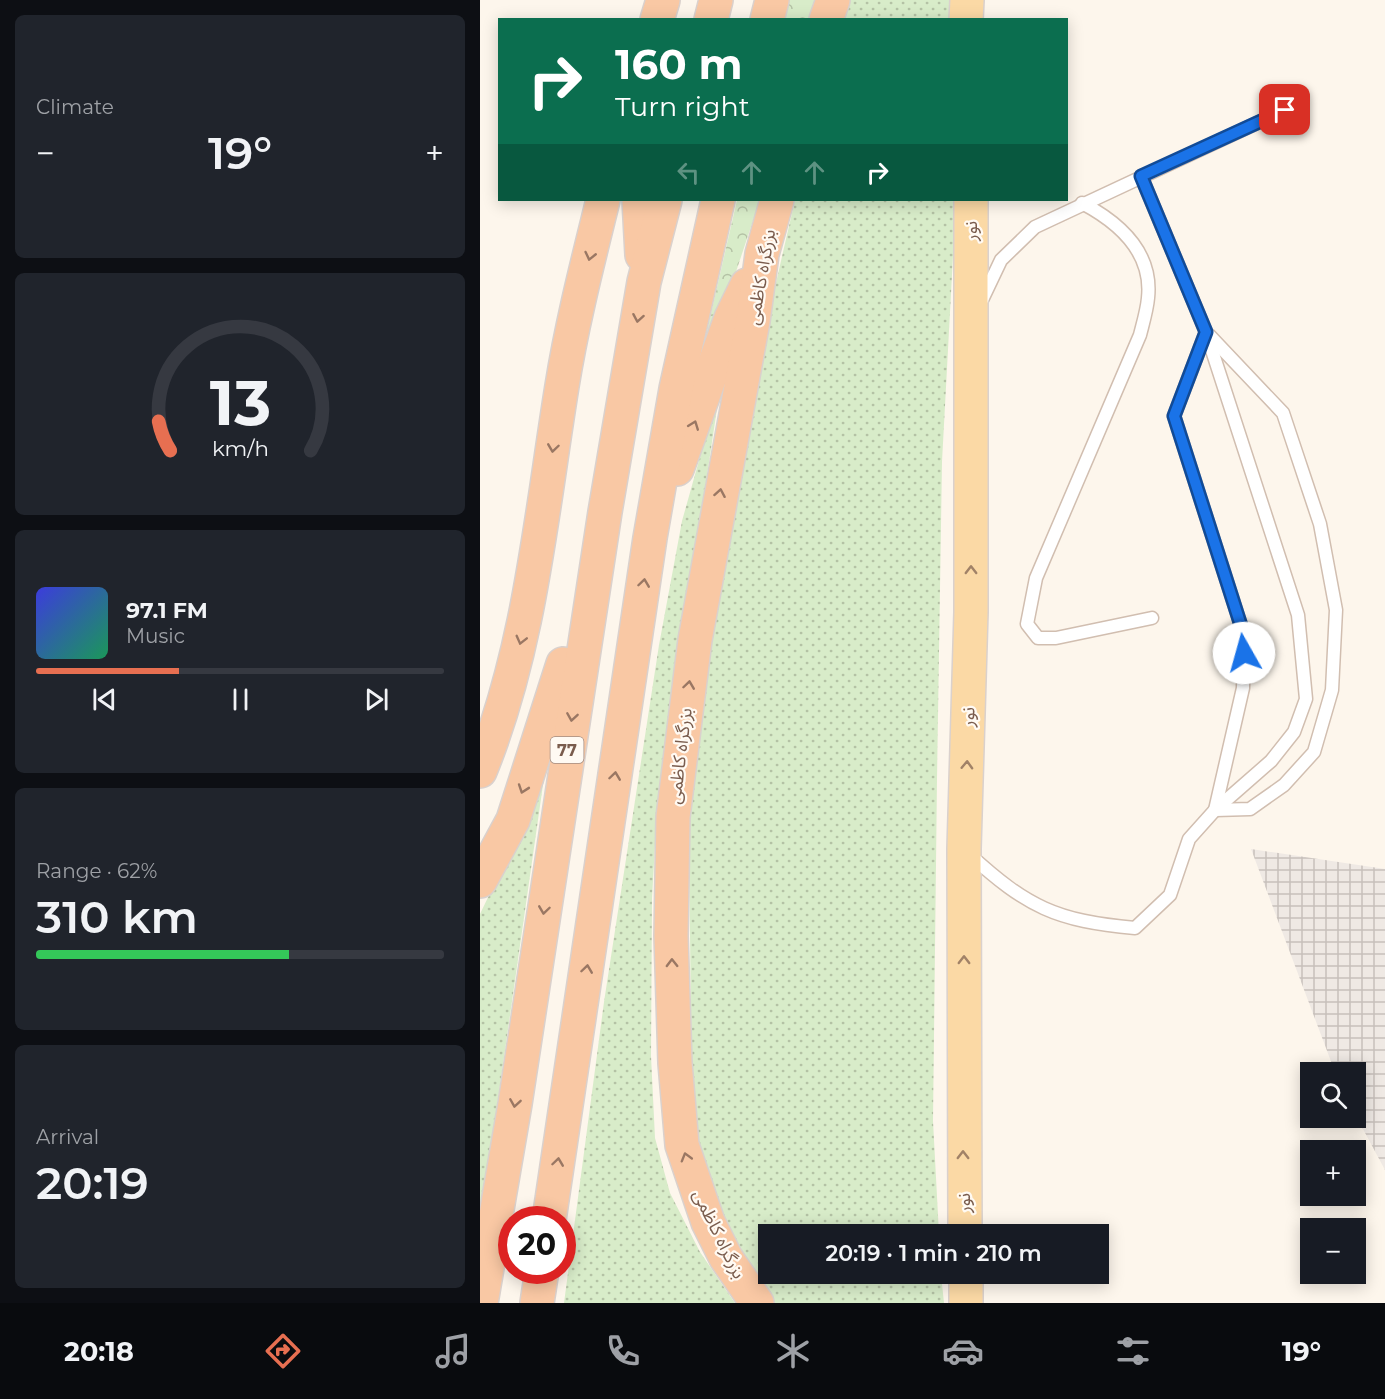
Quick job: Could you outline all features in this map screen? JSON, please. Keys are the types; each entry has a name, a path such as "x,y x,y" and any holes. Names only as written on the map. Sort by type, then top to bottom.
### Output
{"highway":[{"path":"658,18 663,0"},
{"path":"712,18 716,0"},
{"path":"767,18 772,0"},
{"path":"827,18 833,0"},
{"path":"480,771 512,677 524,630 562,383 603,201"},
{"path":"639,201 644,282"},
{"name":"77","path":"481,1303 515,1104 605,512 644,282 665,201"},
{"path":"551,1206 650,538 676,389 718,201"},
{"name":"بزرگراه کاظمی","path":"757,1303 726,1258 708,1222 682,1145 675,1063 671,936 673,817 688,691 762,254 777,201"},
{"path":"650,538 731,318 762,254"},
{"path":"480,881 513,820 538,747 605,512"},
{"path":"537,1303 540,1284"}],"main road":[{"path":"966,0 966,18"},
{"name":"نور","path":"965,1224 964,849 971,612 971,201"},
{"path":"966,1284 966,1303"}],"lane":[{"path":"972,322 1001,260 1035,227 1082,203 1285,110"},
{"path":"964,849 1004,886 1053,914 1087,924 1134,928 1170,895 1189,839 1215,810 1271,761 1294,732 1306,699 1298,615 1206,332 1141,176"},
{"path":"1082,203 1107,217 1129,236 1145,265 1148,296 1140,335 1036,578 1027,624 1038,638 1056,638 1152,618"},
{"path":"1206,332 1282,413 1320,524 1336,610 1332,690 1314,752 1284,785 1250,809 1215,810"},
{"path":"1206,332 1174,416 1244,635 1243,688 1215,810"}],"shaded area":[{"path":"1251,849 1385,869 1385,1170 1362,1128 1366,1128 1366,1062 1331,1062"}],"green space":[{"path":"787,0 815,0 809,18 782,18"},
{"path":"846,0 954,0 953,18 842,18"},
{"path":"737,201 760,201 687,418"},
{"path":"795,201 956,201 942,462 933,1121 938,1224 758,1224 758,1282 729,1238 696,1135 692,1088 688,783 703,683 772,300"},
{"path":"721,382 657,809 652,898 651,1056 655,1138 670,1193 700,1252 735,1303 564,1303 567,1284 576,1284 576,1213 604,1002 659,645 682,521"},
{"path":"549,743 480,1225 480,914 516,839"},
{"path":"759,1284 942,1284 944,1303 772,1303"}],"route":[{"path":"1244,653 1244,635 1174,416 1206,332 1141,176 1285,110"}]}
